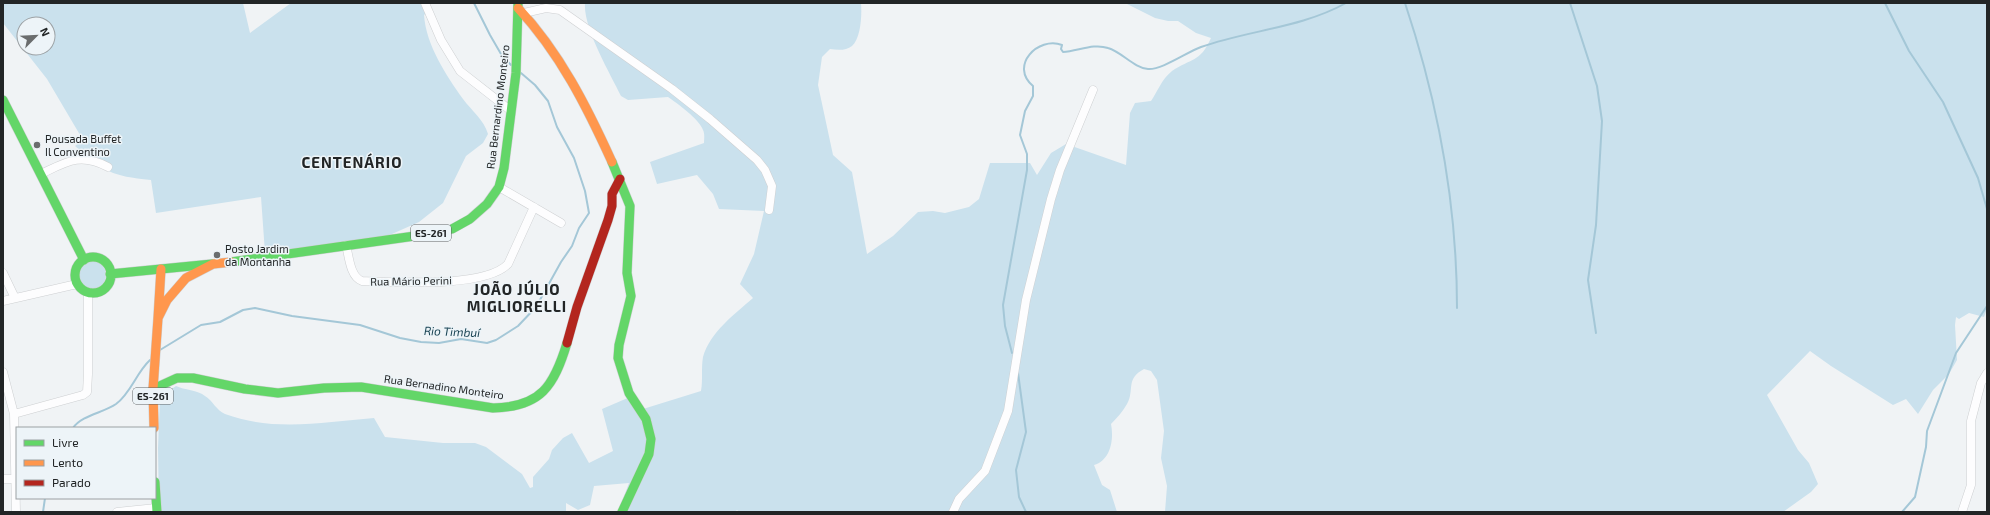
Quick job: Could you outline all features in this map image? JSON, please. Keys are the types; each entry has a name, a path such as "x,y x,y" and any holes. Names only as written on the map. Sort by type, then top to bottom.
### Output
{"street":[{"path":"425,3 441,40 460,71 510,110"},
{"path":"520,8 569,75 587,108 620,179 630,206 627,273 631,296 619,345 618,358 629,393 646,419 651,439 649,454 622,512"},
{"path":"520,8 546,8 560,10 672,89 710,119 757,160 764,170 772,186 769,210"},
{"name":"Rua Bernardino Monteiro","path":"346,245 436,233 452,229 480,212 499,187 504,168 510,110 516,73 520,8"},
{"path":"953,512 959,499 985,471 1008,411 1026,300 1051,199 1060,170 1093,90"},
{"path":"3,100 84,260"},
{"path":"41,174 73,160 92,161 108,167"},
{"name":"Rua Bernadino Monteiro","path":"153,389 168,381 184,377 265,392 294,392 324,388 361,387 493,408 509,408 523,405 541,394 551,382 560,363 577,307 608,220 612,206 612,194 620,179"},
{"path":"499,187 561,223"},
{"name":"Rua Mário Perini","path":"346,245 354,274 356,278 362,282 413,282 484,277 502,270 508,264 534,207"},
{"name":"ES-261","path":"154,427 153,389 158,318 167,300 186,278 213,264 346,245"},
{"path":"3,301 77,284 88,292 94,293 101,291 106,287 110,274 104,262 91,258 84,260 79,264 76,270 77,284"},
{"path":"110,274 213,264"},
{"path":"158,318 161,269"},
{"path":"3,273 15,298"},
{"path":"14,414 83,395 87,392 88,292"},
{"path":"3,372 6,392 14,414 16,512"},
{"path":"1962,512 1971,485 1971,421 1981,383 1987,373"},
{"path":"3,479 16,479"},
{"path":"117,512 156,510 156,499"}],"shaded area":[{"path":"3,3 243,3 250,33 291,3 426,3 430,10 424,15 426,26 438,59 463,99 481,120 488,134 483,143 466,156 443,203 419,222 383,238 265,253 261,197 156,213 151,180 126,177 109,171 94,162 75,146 83,140 47,79 29,56 56,56 56,16 16,16 16,40 3,23"},
{"path":"585,3 861,3 860,26 855,42 847,49 830,49 822,57 818,85 833,155 852,172 867,254 893,236 918,212 933,211 945,213 969,207 979,199 990,163 1030,163 1037,175 1051,153 1066,144 1126,165 1130,113 1135,103 1151,101 1168,74 1199,56 1211,38 1196,33 1178,21 1168,21 1155,18 1125,3 1987,3 1987,309 1984,317 1969,313 1959,319 1956,317 1957,360 1949,374 1933,390 1918,414 1906,399 1893,405 1810,351 1767,395 1798,450 1809,463 1818,484 1811,492 1783,512 1165,512 1167,486 1161,458 1164,431 1157,380 1151,371 1144,369 1134,377 1127,404 1111,424 1112,436 1108,454 1104,459 1094,465 1102,485 1110,490 1117,512 739,512 737,510 735,512 618,512 629,483 594,486 590,505 578,510 566,503 566,512 159,512 158,448 160,397 176,386 202,394 225,414 243,420 262,423 299,424 374,418 385,437 443,443 475,443 486,447 522,474 530,488 533,487 533,477 549,459 552,450 563,438 572,433 589,463 613,451 602,409 630,397 643,409 701,391 702,361 706,348 711,339 731,317 753,298 740,284 754,254 764,211 719,209 713,194 697,175 657,184 650,162 704,143 704,132 698,121 668,97 628,100 621,96 604,63 588,25"},
{"path":"92,261 98,262 102,265 105,269 105,281 102,285 98,288 92,289 86,288 82,285 79,281 78,275 79,269 82,265 86,262"}],"waterway":[{"name":"Rio Timbuí","path":"474,3 501,54 511,65"},
{"path":"1012,353 1005,326 1003,305 1027,170 1027,154 1020,135 1025,111 1033,96 1033,86 1026,78 1024,70 1025,62 1030,55 1036,49 1053,43 1062,45 1061,49 1063,52 1097,46 1113,50 1138,66 1154,69 1167,64 1195,49 1219,41 1311,18 1346,3"},
{"path":"1405,3 1427,78 1443,154 1454,230 1457,308"},
{"path":"1570,3 1597,86 1602,121 1596,225 1588,280 1596,333"},
{"path":"1885,3 1909,51 1943,102 1978,178 1987,209"},
{"name":"Rio Timbuí","path":"160,350 201,325 220,322 243,310 255,308 292,316 360,325 400,338 421,342 439,343 461,339 487,343 496,340 518,326 536,307 561,262 572,246 579,228 589,213 585,191 574,158 557,127 548,101 535,85 521,73"},
{"path":"1902,512 1915,497 1926,447 1927,431 1956,353 1987,306"},
{"name":"Rio Timbuí","path":"74,427 87,417 116,404 130,389 145,365 150,360"},
{"path":"1018,373 1026,432 1016,470 1019,497 1026,512"},
{"name":"Rio Timbuí","path":"43,512 45,499"}],"traffic: fast":[{"path":"231,262 436,233 452,229 470,219 487,204 499,187 504,168 516,73 518,3"},
{"path":"3,100 84,260"},
{"path":"612,162 630,206 627,273 631,296 619,345 618,358 629,393 646,419 651,439 649,454 622,512"},
{"path":"93,257 103,260 108,265 111,275 108,285 103,290 93,293 83,290 78,285 75,275 78,265 83,260 93,257"},
{"path":"110,274 212,264"},
{"path":"153,389 177,378 193,378 245,389 278,393 324,388 361,387 493,408 509,407 534,398 543,391 551,382 557,371 567,343"},
{"path":"156,497 157,512"}],"traffic: slow":[{"path":"518,8 533,25 560,62 593,121 612,162"},
{"path":"154,427 153,389 158,318 167,300 186,278 213,264 231,262"},
{"path":"158,318 161,269"}],"traffic: jam":[{"path":"567,343 577,307 608,220 612,206 612,194 620,179"}],"place":[{"name":"Pousada Buffet Il Conventino","path":"37,145"},
{"name":"Posto Jardim da Montanha","path":"217,255"}],"district":[{"name":"CENTENÁRIO","path":"352,163"},
{"name":"JOÃO JÚLIO MIGLIORELLI","path":"517,298"}]}
